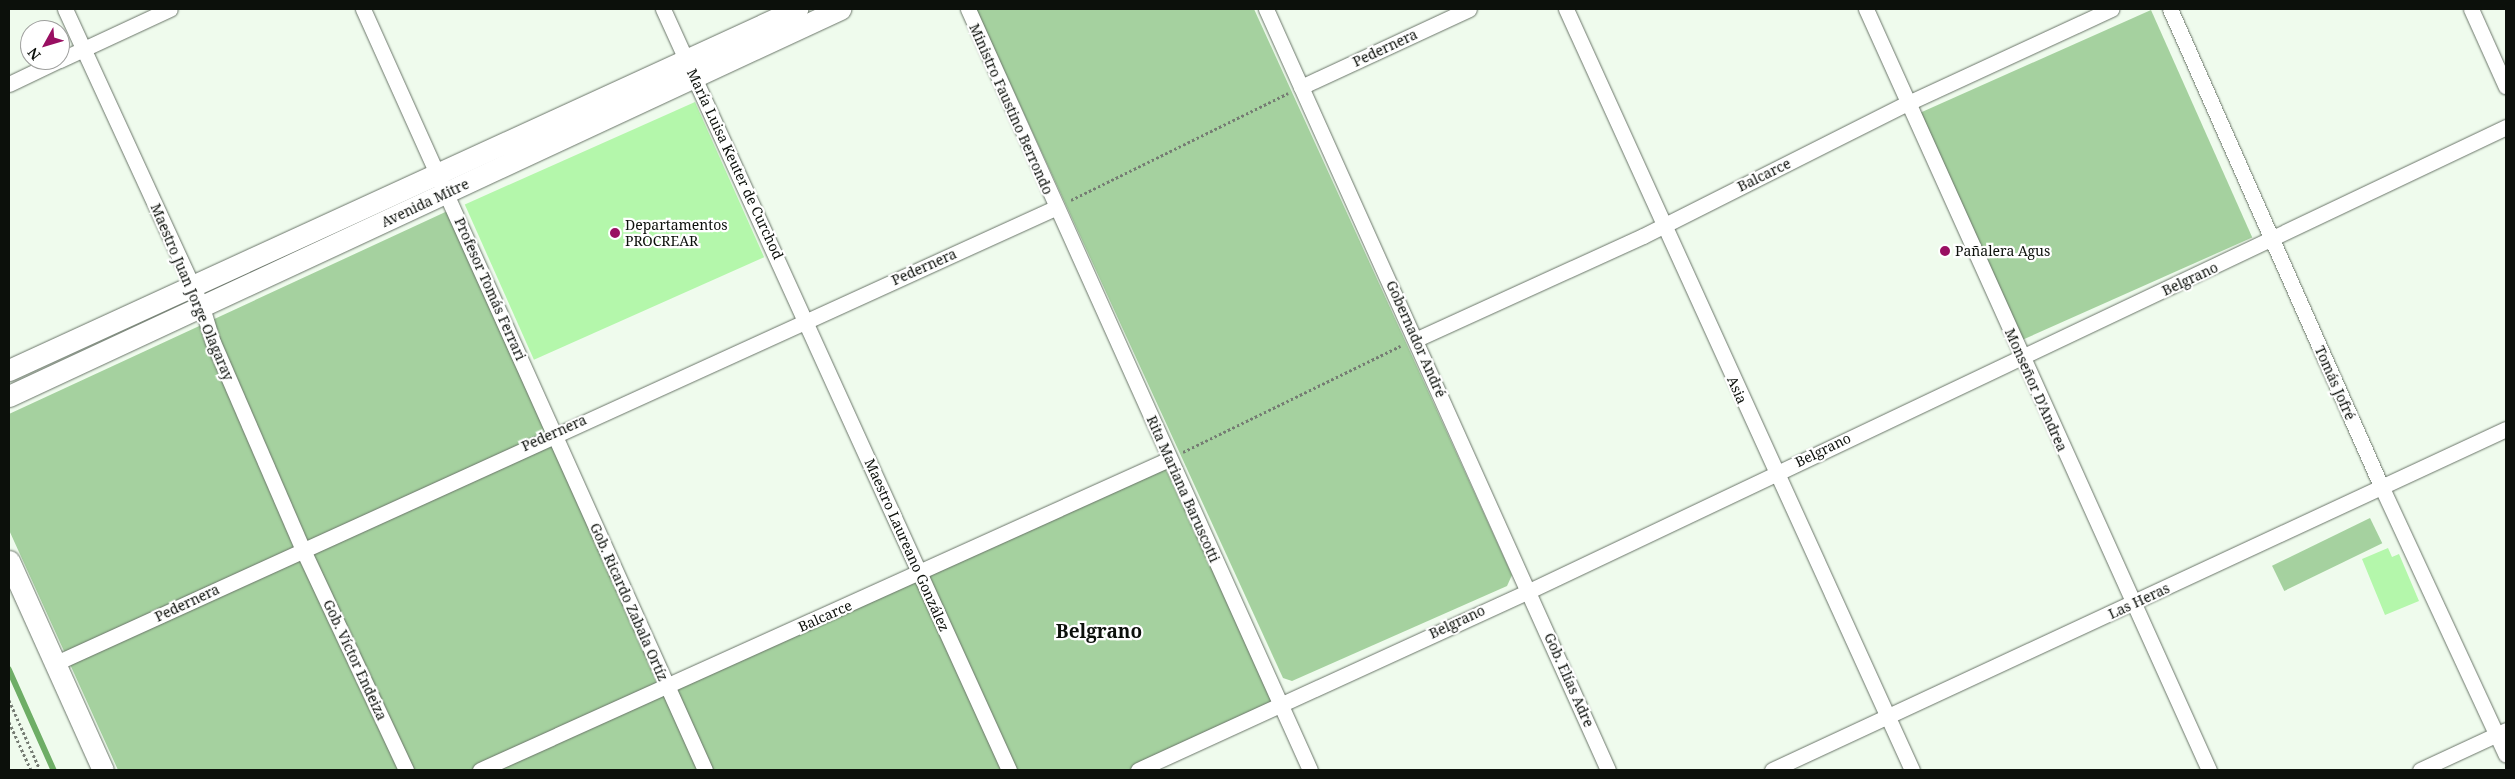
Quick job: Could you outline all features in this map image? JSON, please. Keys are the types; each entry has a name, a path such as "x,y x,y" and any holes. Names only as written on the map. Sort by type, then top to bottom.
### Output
{"main road":[{"name":"Avenida Mitre","path":"691,68 797,9"},
{"name":"Avenida Mitre","path":"9,396 202,307 443,183 691,68 840,9"},
{"name":"Avenida Mitre","path":"9,370 192,286 443,183"},
{"path":"9,561 103,770"}],"street":[{"name":"Maestro Juan Jorge Olagaray","path":"66,9 202,307 213,342 303,550"},
{"path":"70,55 170,9"},
{"name":"Profesor Tomás Ferrari","path":"363,9 554,433"},
{"name":"María Luisa Keuter de Curchod","path":"664,9 806,320"},
{"name":"Ministro Faustino Berrondo","path":"968,9 1055,208"},
{"name":"Gobernador André","path":"1266,9 1529,591"},
{"name":"Pedernera","path":"1301,87 1469,9"},
{"name":"Asia","path":"1566,9 1775,473 1912,770"},
{"name":"Monseñor D'Andrea","path":"1866,9 2209,770"},
{"name":"Balcarce","path":"1416,339 1663,225 1908,103 2111,9"},
{"name":"Tomás Jofré","path":"2170,9 2382,488 2501,732 2506,755"},
{"path":"2471,9 2506,87"},
{"path":"9,84 39,70"},
{"name":"Belgrano","path":"1138,770 1529,591 2021,356 2272,241 2506,127"},
{"name":"Pedernera","path":"56,663 554,433 1055,208"},
{"name":"Rita Mariana Baruscotti","path":"1055,208 1310,770"},
{"name":"Maestro Laureano González","path":"806,320 1009,770"},
{"name":"Las Heras","path":"1772,770 2506,430"},
{"name":"Gob. Ricardo Zabala Ortíz","path":"554,433 705,770"},
{"name":"Balcarce","path":"480,770 919,574 1169,459"},
{"name":"Gob. Víctor Endeiza","path":"303,550 406,770"},
{"name":"Gob. Elías Adre","path":"1529,591 1608,770"},
{"path":"2420,770 2501,732"}],"path":[{"path":"1055,208 1301,87"},
{"path":"1169,459 1416,339"},
{"path":"9,700 40,770"},
{"path":"9,722 30,770"}],"green space":[{"path":"976,9 1254,9 1512,575 1507,586 1292,681 1283,678"},
{"path":"2151,10 2252,237 2022,340 1921,112"},
{"path":"454,208 667,686 1169,459 1280,704 1138,770 118,770 9,530 9,414"},
{"path":"2370,518 2382,543 2284,591 2272,566"}],"building":[{"name":"Departamentos PROCREAR","path":"695,102 764,257 534,360 465,204"},
{"path":"2388,548 2392,557 2399,554 2419,601 2385,615 2362,559"}],"waterway":[{"path":"9,669 54,770"}],"place":[{"name":"Departamentos PROCREAR","path":"615,233"},
{"name":"Pañalera Agus","path":"1945,251"}],"district":[{"name":"Belgrano","path":"1099,632"}]}
